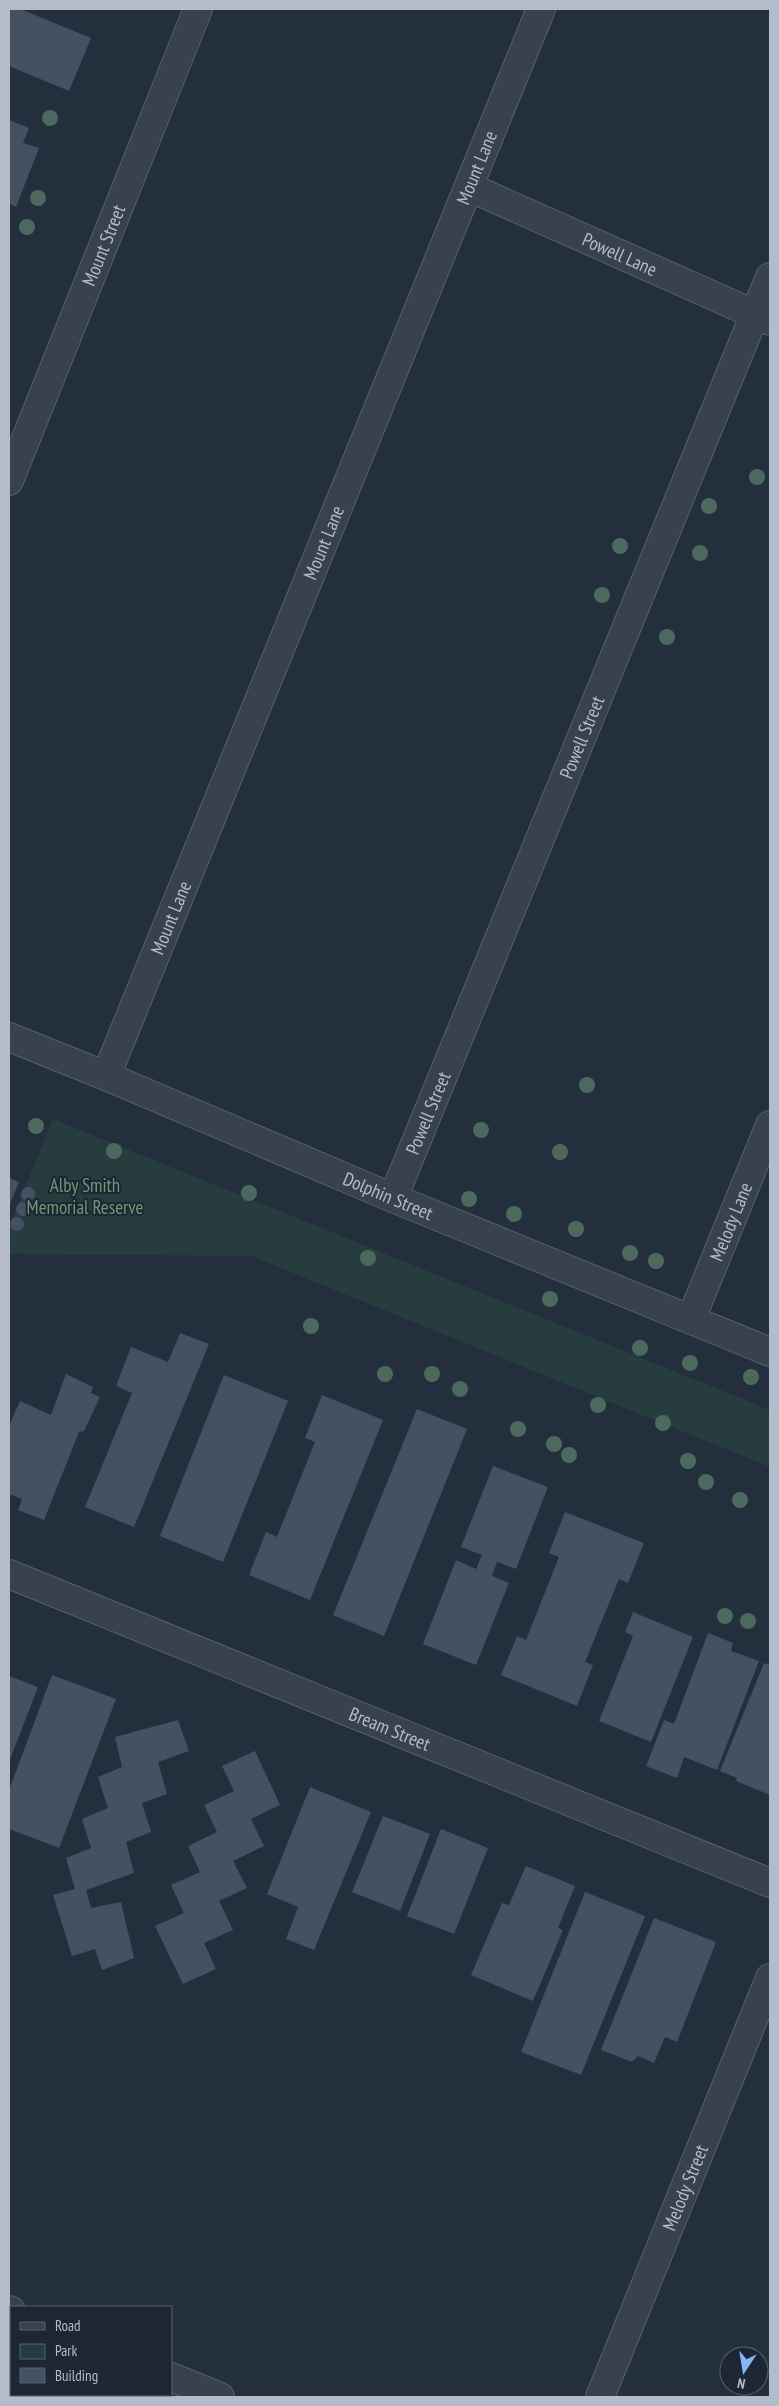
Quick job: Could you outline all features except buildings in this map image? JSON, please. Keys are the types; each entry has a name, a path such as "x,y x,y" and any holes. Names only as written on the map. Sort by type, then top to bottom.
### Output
{"street":[{"name":"Mount Street","path":"9,481 198,9"},
{"name":"Mount Lane","path":"106,1076 541,9"},
{"name":"Powell Lane","path":"469,188 763,318"},
{"name":"Powell Street","path":"393,1198 763,318 770,278"},
{"name":"Dolphin Street","path":"9,1037 106,1076 393,1198 770,1352"},
{"name":"Melody Lane","path":"691,1319 770,1125"},
{"name":"Bream Street","path":"9,1574 770,1883"},
{"name":"Melody Street","path":"600,2397 770,1978"},
{"path":"172,2377 220,2397"}],"green space":[{"name":"Alby Smith Memorial Reserve","path":"53,1119 770,1410 770,1467 251,1256 9,1254 9,1227"}]}
